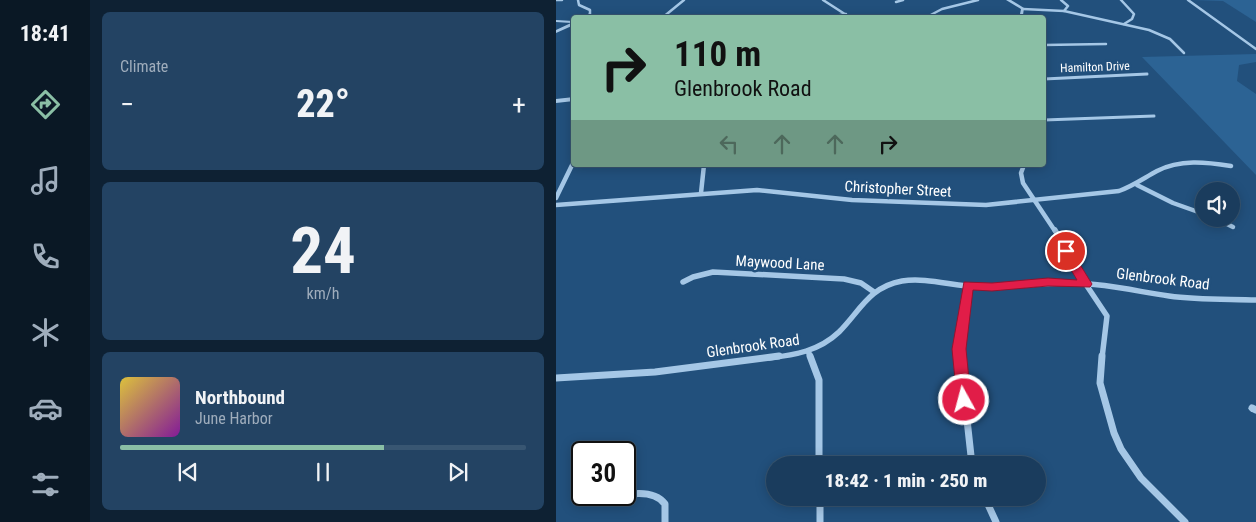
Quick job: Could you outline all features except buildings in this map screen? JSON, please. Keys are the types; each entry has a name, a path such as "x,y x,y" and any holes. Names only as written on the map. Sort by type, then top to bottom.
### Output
{"street":[{"path":"556,0 562,0"},
{"path":"578,0 578,5 590,10 589,15"},
{"path":"666,15 684,0"},
{"path":"823,0 846,14"},
{"path":"896,2 903,0"},
{"path":"931,15 942,9 978,0"},
{"path":"1008,0 1023,8 1064,11 1124,24 1162,35 1173,41 1184,52"},
{"path":"1061,0 1068,6 1064,11"},
{"path":"1121,0 1134,14 1132,19 1124,24"},
{"path":"1188,0 1256,49"},
{"path":"1021,15 1023,8"},
{"path":"840,15 846,14"},
{"path":"556,21 571,23"},
{"path":"556,32 571,24"},
{"path":"1046,45 1106,44"},
{"name":"Hamilton Drive","path":"1046,79 1147,74"},
{"path":"556,101 571,99"},
{"path":"1046,120 1154,116"},
{"name":"Christopher Street","path":"556,205 701,193 771,190 839,199 974,205 1112,192 1137,185 1157,171 1176,164 1203,162 1231,166"},
{"path":"556,198 572,167"},
{"path":"701,193 704,167"},
{"path":"1024,167 1021,178 1061,239 1072,262 1107,316 1100,383 1114,433 1127,458 1141,478 1185,522"},
{"path":"1137,185 1173,203 1195,211"},
{"name":"Maywood Lane","path":"683,282 693,277 713,272 844,279 861,283 874,292"},
{"name":"Glenbrook Road","path":"556,378 655,372 808,351 838,333 874,292 888,285 903,281 927,281 992,287 1048,282 1086,284 1132,288 1172,296 1256,300"},
{"path":"968,285 959,349 971,456"},
{"path":"808,351 819,380 819,456"},
{"path":"636,495 659,497 664,502 666,508 665,522"},
{"path":"820,506 820,522"},
{"path":"989,506 996,522"}],"shaded area":[{"path":"1192,0 1256,0 1256,22 1223,1"},
{"path":"1256,54 1256,62 1239,65 1237,81 1256,94 1256,175 1142,57"}],"route":[{"path":"964,400 959,349 968,285 992,287 1048,282 1086,284 1066,251"}]}
